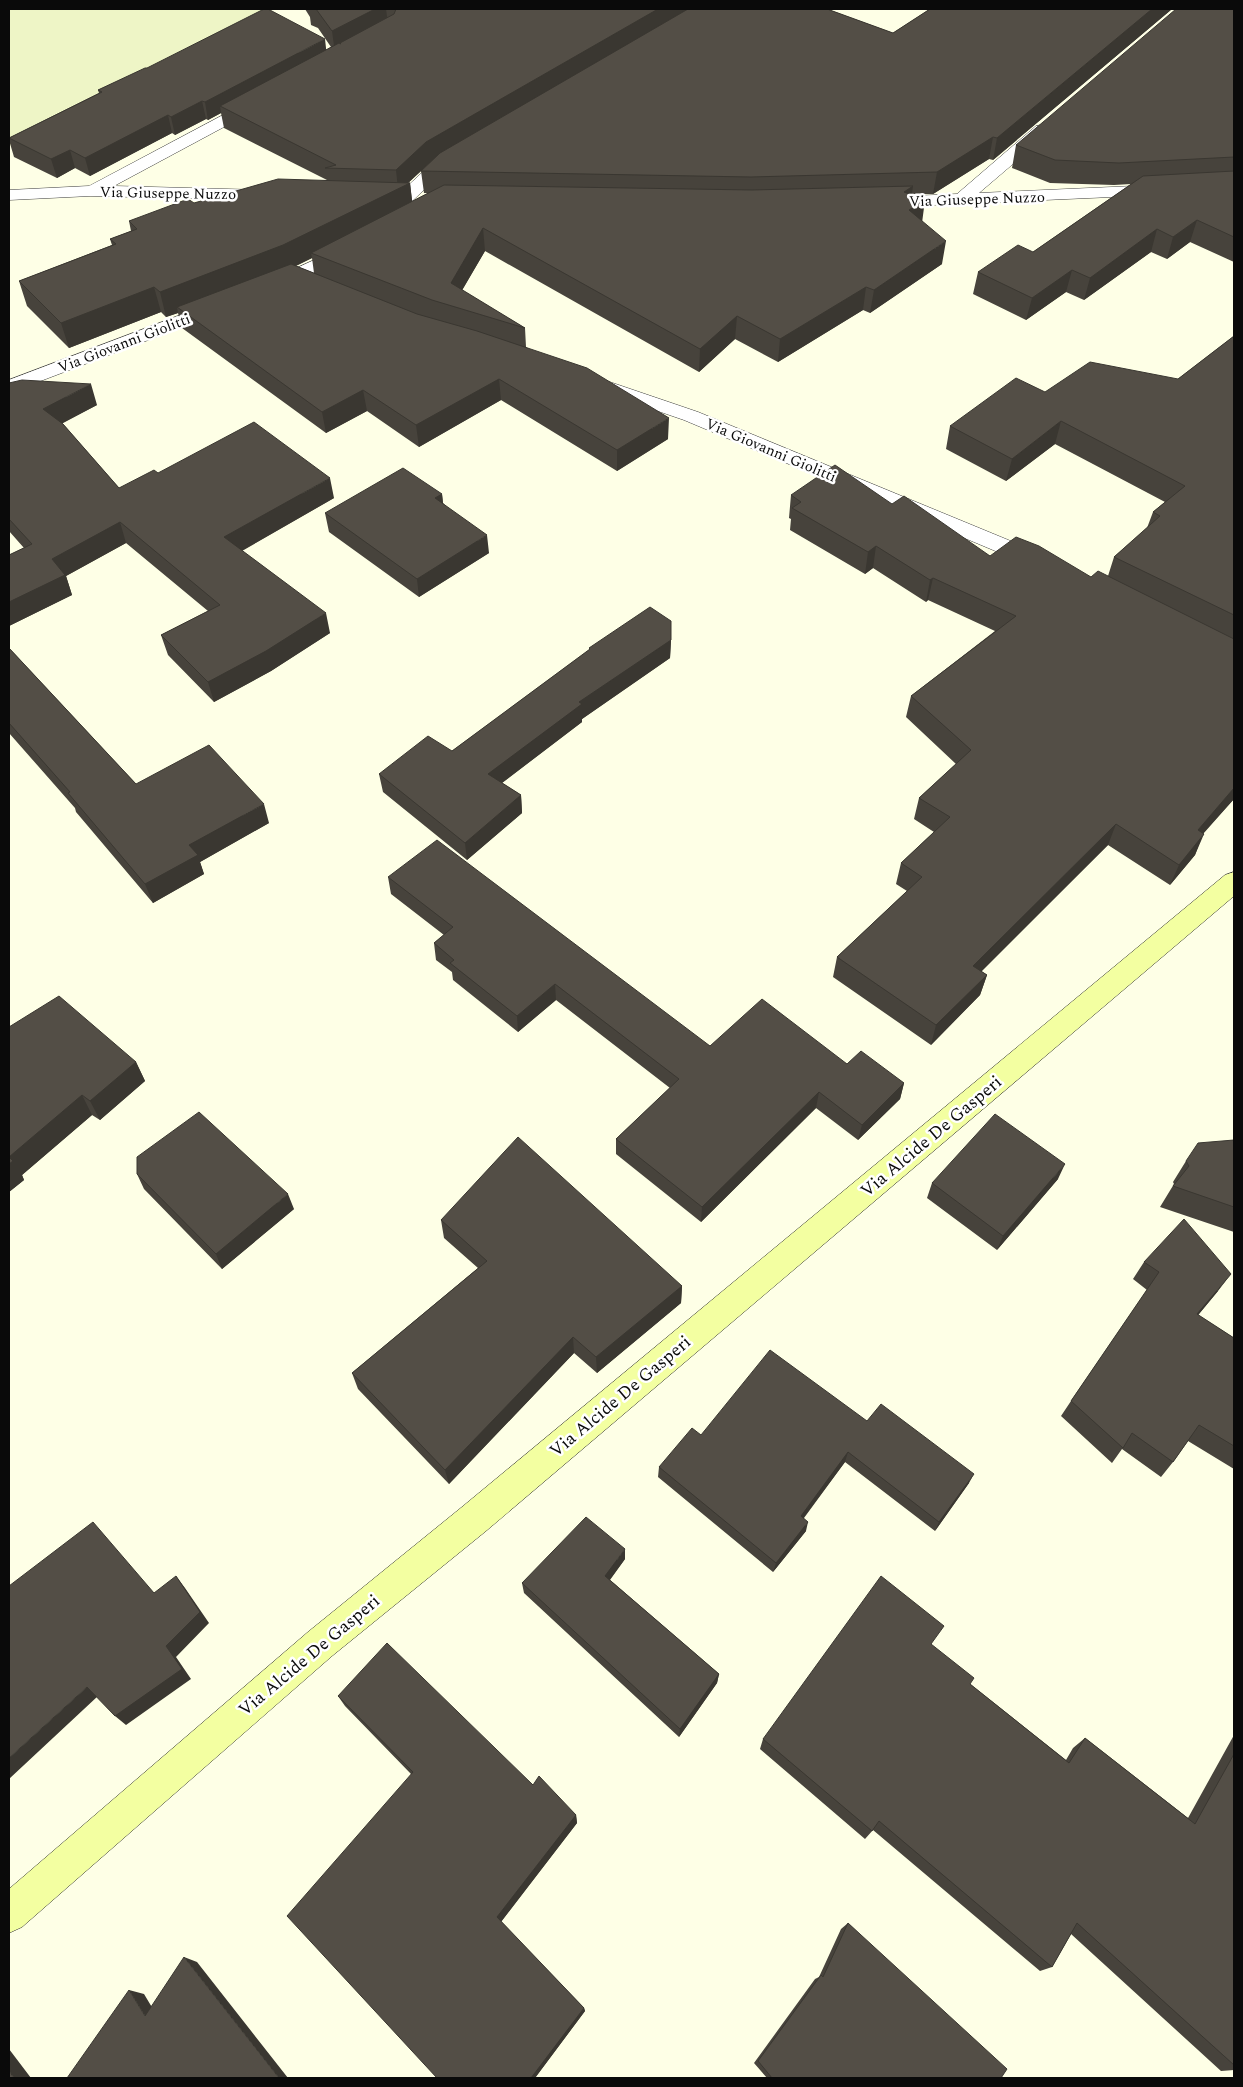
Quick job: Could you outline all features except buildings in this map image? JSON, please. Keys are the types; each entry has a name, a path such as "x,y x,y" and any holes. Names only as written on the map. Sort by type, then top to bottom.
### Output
{"main road":[{"name":"Via Alcide De Gasperi","path":"9,1914 320,1644 474,1519 1234,882"}],"street":[{"name":"Via Giuseppe Nuzzo","path":"90,191 275,92"},
{"path":"960,200 1057,117"},
{"path":"404,199 436,170 461,155"},
{"name":"Via Giuseppe Nuzzo","path":"870,202 960,200 1175,189"},
{"name":"Via Giuseppe Nuzzo","path":"9,195 90,191 277,196"},
{"path":"384,198 424,200"},
{"path":"339,294 286,279 365,241"},
{"name":"Via Giovanni Giolitti","path":"9,387 232,301"},
{"name":"Via Giovanni Giolitti","path":"579,378 691,416 1056,568"}],"green space":[{"path":"9,9 274,9 9,146"}]}
